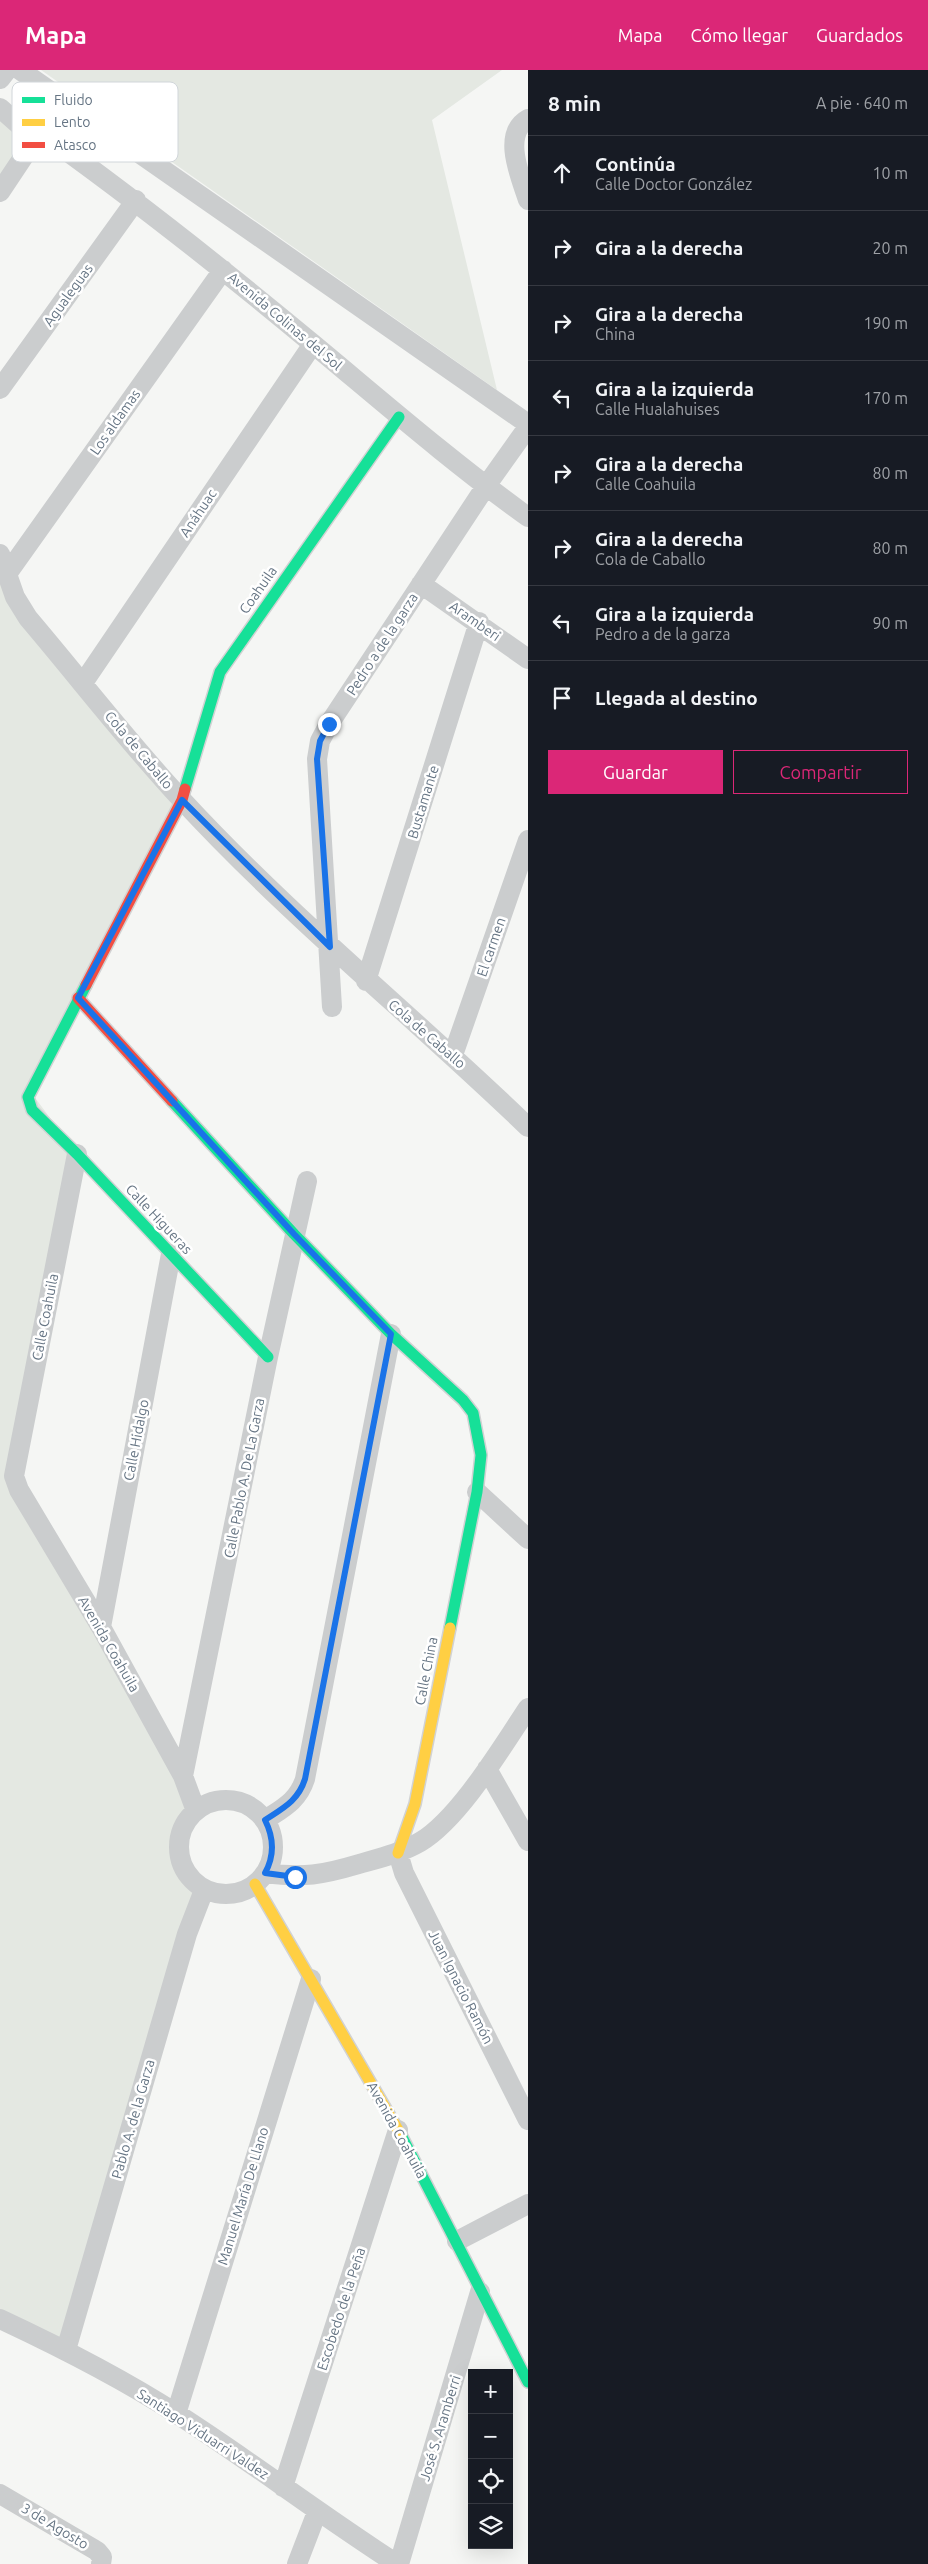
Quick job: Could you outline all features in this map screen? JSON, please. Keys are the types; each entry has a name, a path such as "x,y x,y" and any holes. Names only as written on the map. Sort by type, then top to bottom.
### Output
{"street":[{"path":"0,78 7,70"},
{"path":"20,70 37,82"},
{"name":"Avenida Colinas del Sol","path":"0,108 12,117"},
{"path":"528,119 523,121 516,133 514,145 518,170 528,200"},
{"path":"0,192 19,162"},
{"name":"Avenida Colinas del Sol","path":"78,162 136,200 399,416 486,486 528,516"},
{"path":"152,162 528,425"},
{"name":"Agualeguas","path":"0,389 136,200"},
{"name":"Los aldamas","path":"7,574 223,270"},
{"name":"Anáhuac","path":"83,683 313,344"},
{"name":"Coahuila","path":"182,800 220,672 399,416"},
{"name":"Pedro a de la garza","path":"332,1007 330,947 317,759 320,741 329,724 421,584 528,425"},
{"name":"Cola de Caballo","path":"0,554 15,597 28,618 182,800 330,947 366,981 453,1055 528,1127"},
{"name":"Aramberi","path":"421,584 479,622 528,659"},
{"name":"Bustamante","path":"366,981 479,622"},
{"path":"78,998 182,800"},
{"name":"El carmen","path":"453,1055 528,840"},
{"name":"Calle Higueras","path":"78,998 30,1091 28,1102 32,1110 77,1154 268,1357"},
{"name":"Calle China","path":"78,998 294,1234 391,1334 463,1400 473,1413 477,1425 481,1455 477,1492 415,1804 398,1853"},
{"name":"Calle Coahuila","path":"15,1480 14,1471 77,1154"},
{"name":"Calle Pablo A. De La Garza","path":"183,1776 268,1357 307,1181"},
{"name":"Calle Hidalgo","path":"101,1627 171,1254"},
{"path":"265,1820 294,1802 302,1790 305,1779 391,1334"},
{"name":"Avenida Coahuila","path":"15,1480 101,1627 183,1776 196,1811"},
{"path":"477,1492 528,1539"},
{"path":"260,1879 321,1875 398,1853 421,1841 444,1823 487,1769 528,1708"},
{"path":"487,1769 528,1841"},
{"path":"236,1801 252,1808 265,1820 272,1836 273,1852 260,1879 242,1892 226,1895 204,1890 191,1879 180,1857 181,1832 196,1811 211,1802 236,1801"},
{"name":"Juan Ignacio Ramón","path":"398,1853 404,1873 528,2120"},
{"name":"Avenida Coahuila","path":"260,1879 311,1979 398,2130 457,2241 480,2292 528,2382"},
{"name":"Pablo A. de la Garza","path":"66,2350 187,1934 204,1890"},
{"name":"Manuel María De Llano","path":"176,2414 311,1979"},
{"name":"Escobedo de la Peña","path":"283,2487 398,2130"},
{"path":"457,2241 528,2204"},
{"name":"José S. Aramberri","path":"398,2564 480,2292"},
{"name":"Santiago Viduarri Valdez","path":"0,2319 66,2350 176,2414 317,2512 398,2564"},
{"name":"3 de Agosto","path":"0,2494 97,2551 102,2557 101,2564"},
{"path":"297,2564 317,2512"}],"shaded area":[{"path":"41,70 502,70 432,120 497,390 172,162 178,162 178,82 58,82"},
{"path":"0,108 12,119 12,162 19,162 0,192"},
{"path":"0,554 15,597 182,800 30,1091 77,1154 14,1471 196,1811 184,1830 180,1848 184,1866 197,1885 66,2350 0,2319"}],"traffic: fast":[{"path":"185,789 220,672 399,417"},
{"path":"86,985 28,1097 32,1110 77,1154 268,1357"},
{"path":"172,1101 294,1234 391,1334 463,1400 473,1413 481,1455 477,1492 450,1628"},
{"path":"401,2135 528,2382"}],"traffic: slow":[{"path":"398,1853 415,1804 450,1628"},
{"path":"255,1884 401,2135"}],"traffic: jam":[{"path":"86,985 182,800 185,789"},
{"path":"78,998 172,1101"}],"route":[{"path":"295,1877 265,1873 269,1867 273,1852 272,1836 265,1820 294,1802 302,1790 305,1779 391,1334 294,1234 78,998 182,800 330,947 317,759 320,741 329,724"}]}
